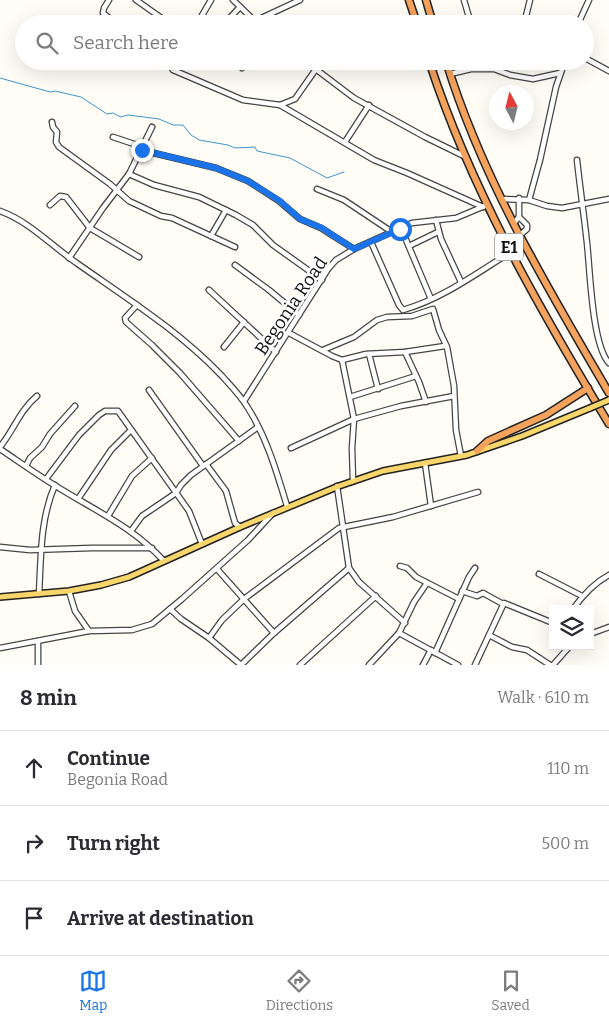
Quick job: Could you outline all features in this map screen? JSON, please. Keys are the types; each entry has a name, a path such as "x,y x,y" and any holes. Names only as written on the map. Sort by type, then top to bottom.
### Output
{"highway":[{"path":"409,0 414,15"},
{"path":"426,0 431,15"},
{"name":"E1","path":"432,70 464,156 485,206 609,424"},
{"name":"E1","path":"449,70 486,166 501,198 520,235 607,385 609,393"},
{"path":"477,451 485,442 546,415 588,388"}],"main road":[{"path":"0,596 69,591 129,577 287,506 353,480 396,468 461,456 477,451 522,436 609,400"}],"street":[{"path":"106,15 103,11 110,0"},
{"path":"136,0 157,15"},
{"path":"202,15 211,0"},
{"path":"233,0 249,15"},
{"path":"282,0 282,8"},
{"path":"269,15 300,0"},
{"path":"464,0 468,15"},
{"path":"526,15 530,0"},
{"path":"582,15 589,0"},
{"path":"232,15 240,7"},
{"path":"594,63 609,71"},
{"path":"173,70 243,100 280,105 374,160 408,172 485,206"},
{"path":"280,105 294,99 315,70"},
{"path":"317,70 354,98 369,105 386,117 464,156"},
{"path":"450,74 467,70"},
{"path":"496,70 510,76 533,79 560,73"},
{"path":"529,200 561,70"},
{"path":"345,142 369,105"},
{"path":"52,122 57,132 56,142 58,147 117,189 129,201 235,247"},
{"path":"69,258 129,174 152,127"},
{"path":"112,137 134,144 142,150 216,168 248,181 280,201 300,219 322,228 354,249"},
{"path":"576,160 583,204 592,304 602,351 609,363"},
{"path":"129,174 154,185 199,197 226,210 253,225 274,245 322,280"},
{"path":"317,189 344,200 392,232"},
{"path":"50,205 60,196 66,197 90,228 139,257"},
{"path":"501,198 519,198 557,208 609,199"},
{"path":"514,223 519,217 519,198"},
{"name":"Begonia Road","path":"244,401 332,264 354,249 401,228 417,222 456,218 485,206"},
{"path":"211,236 226,210"},
{"path":"0,211 32,229 69,258 178,334 210,364 244,401 268,447 287,506"},
{"path":"519,217 527,225 527,229 520,235"},
{"path":"436,220 438,232 462,282"},
{"path":"401,228 431,299"},
{"path":"409,246 438,232"},
{"path":"371,242 403,310 431,299 511,252"},
{"path":"235,265 298,315"},
{"path":"209,290 276,352"},
{"path":"137,305 125,318 126,322 180,373 238,441"},
{"path":"323,350 354,337 377,320 387,317 412,316 430,309 434,311 445,346 454,386 456,430 461,456"},
{"path":"224,347 244,322"},
{"path":"289,333 342,360 369,354 406,352 445,346"},
{"path":"406,352 426,402"},
{"path":"369,354 378,389"},
{"path":"342,360 354,419 352,448 353,480"},
{"path":"350,397 416,376"},
{"path":"149,390 205,466 224,487 235,523 240,527"},
{"path":"37,396 21,412 0,448 54,485 131,531 152,548 164,561"},
{"path":"292,448 354,419 401,406 454,396"},
{"path":"26,466 30,458 42,448 50,434 75,406"},
{"path":"46,479 79,435 102,413 118,411 189,511 202,544"},
{"path":"131,531 142,516 176,493 181,485 258,427"},
{"path":"78,500 111,450 131,430"},
{"path":"108,516 132,476 152,458"},
{"path":"425,463 431,506"},
{"path":"39,594 47,506 54,485"},
{"path":"337,486 350,568 359,582 405,623"},
{"path":"210,638 222,620 244,599 336,529 431,506 478,492"},
{"path":"0,648 89,631 132,630 144,627 170,610 217,569 275,512"},
{"path":"0,547 22,550 152,548"},
{"path":"400,566 407,568 416,577 459,599"},
{"path":"170,610 210,638 239,664 350,568"},
{"path":"423,665 433,652 475,568"},
{"path":"217,569 274,633"},
{"path":"538,574 582,596"},
{"path":"576,605 582,596 600,580 609,575"},
{"path":"369,665 399,633 414,602 427,583"},
{"path":"69,591 76,611 89,631"},
{"path":"462,591 477,596 483,592 503,604 507,603 549,620"},
{"path":"302,664 376,596"},
{"path":"475,665 503,604"},
{"path":"594,633 609,628"},
{"path":"399,633 458,665"},
{"path":"489,635 512,647 527,650 552,665 566,650"},
{"path":"38,641 38,665"}],"waterway":[{"path":"0,78 50,92 55,91 81,97 107,114 113,113 121,117 128,115 159,119 173,125 183,125 191,135 199,140 235,148 255,147 257,151 290,158 327,178 344,172"}],"route":[{"path":"142,150 216,168 248,181 280,201 300,219 322,228 354,249 400,229"}]}
